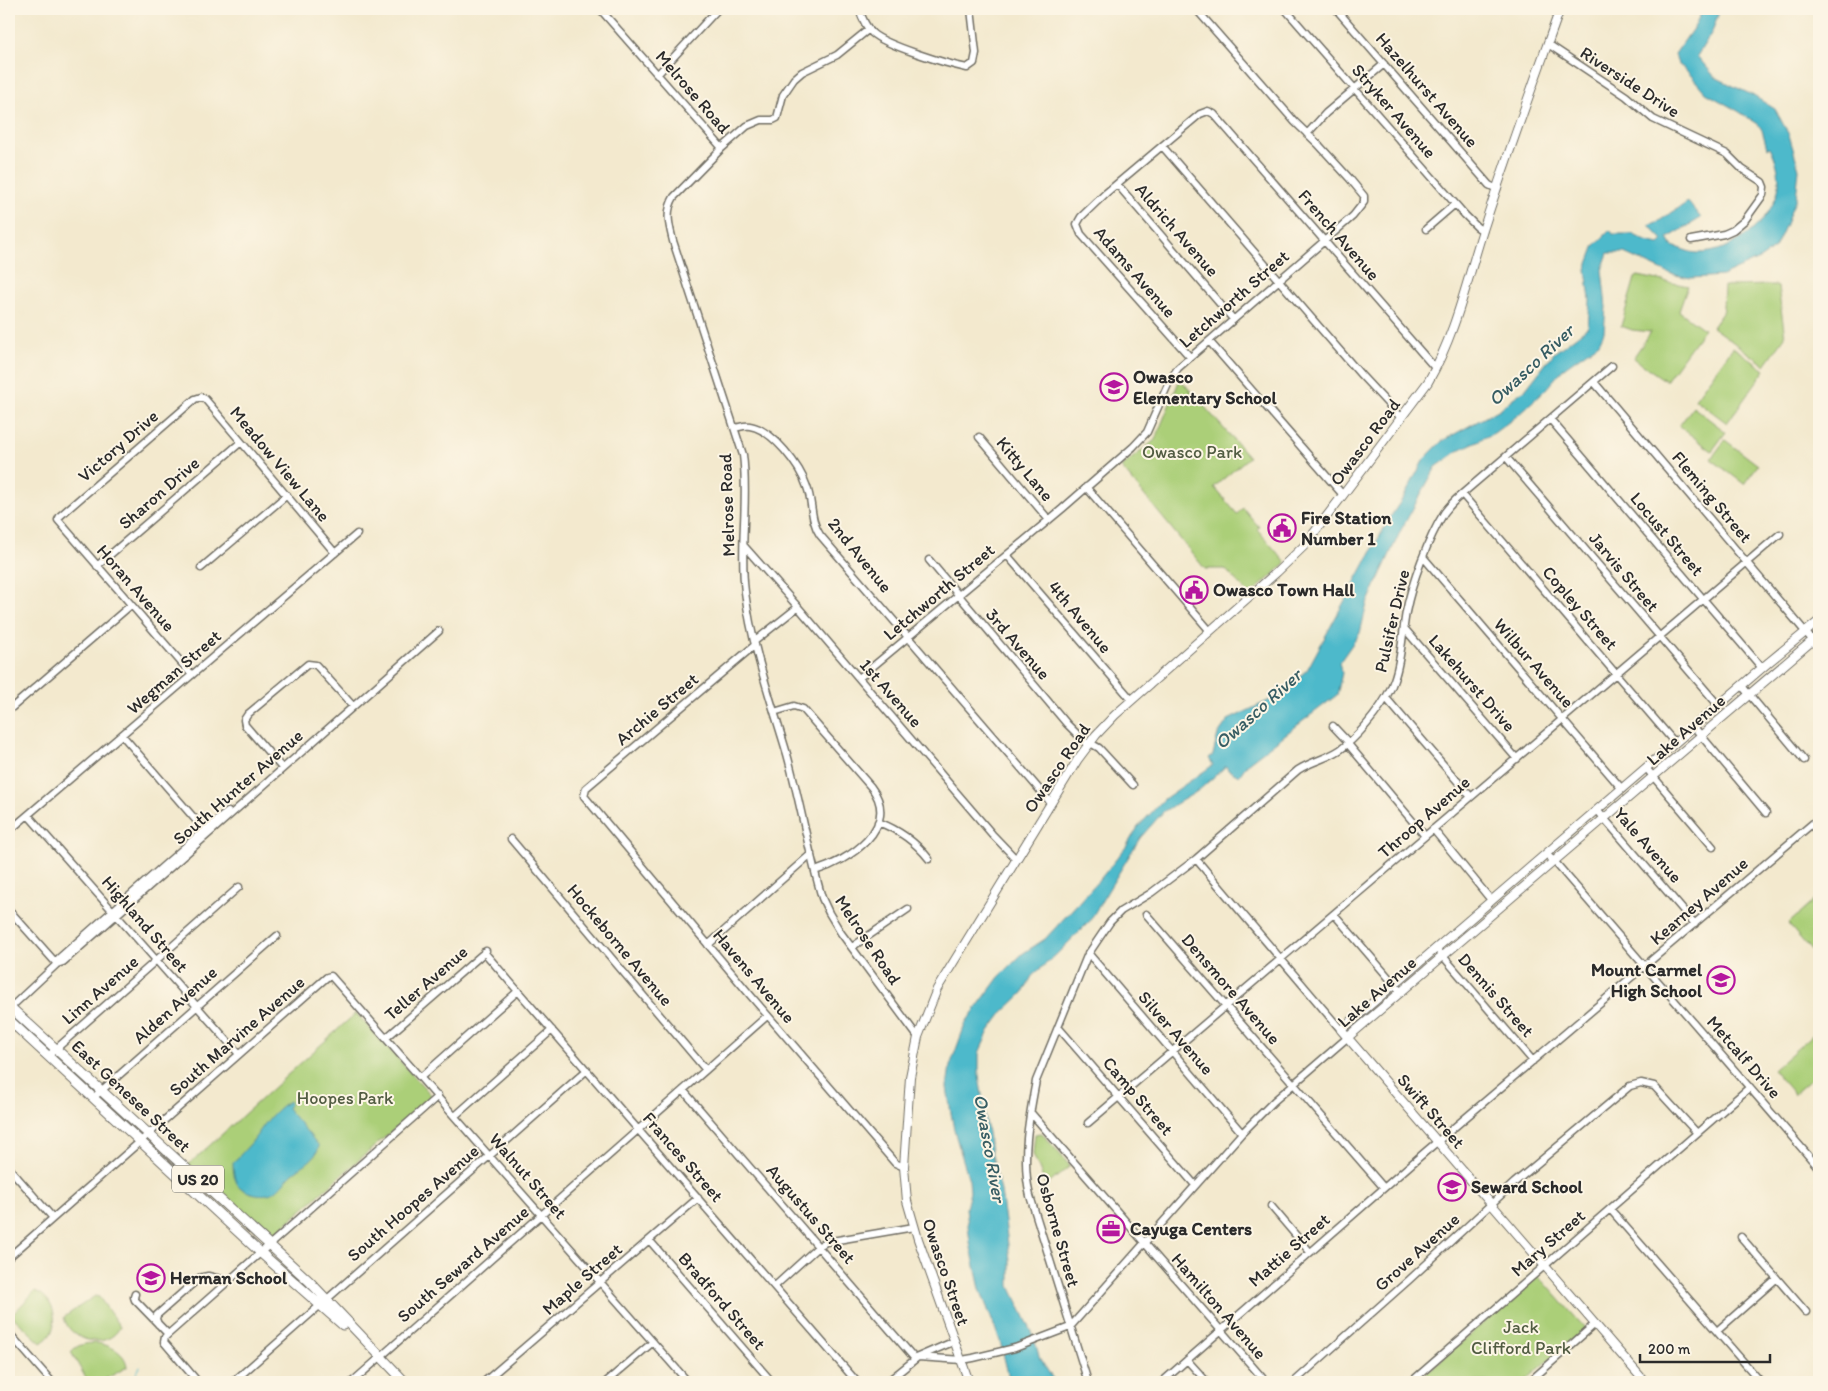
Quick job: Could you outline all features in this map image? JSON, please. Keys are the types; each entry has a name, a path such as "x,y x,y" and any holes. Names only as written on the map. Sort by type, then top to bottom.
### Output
{"highway":[{"name":"East Genesee Street","path":"9,1007 270,1245 322,1303"},
{"name":"East Genesee Street","path":"9,1020 261,1253 322,1303 382,1357 405,1382"}],"main road":[{"name":"Owasco Road","path":"918,1037 929,1006 940,983 1088,745 1106,724 1132,699 1295,554 1316,531 1402,418 1435,368 1449,338 1483,230 1560,9"},
{"name":"Lake Avenue","path":"1341,1030 1819,621"},
{"name":"Lake Avenue","path":"1347,1038 1816,638"},
{"name":"Swift Street","path":"1341,1030 1645,1382"},
{"name":"Owasco Street","path":"918,1037 908,1096 904,1168 907,1201 914,1227 969,1382"}],"street":[{"name":"Melrose Road","path":"600,9 722,148 674,196 668,208 668,216 673,241 735,428 744,461 745,592 755,643 793,777 822,898 829,913 852,947 918,1037"},
{"path":"657,75 718,9"},
{"path":"859,9 869,30 885,41 967,68 974,63 976,53 971,9"},
{"path":"1196,9 1295,122 1308,134 1323,116 1384,64"},
{"name":"Stryker Avenue","path":"1285,9 1455,204 1476,227 1483,230"},
{"name":"Hazelhurst Avenue","path":"1336,9 1484,180 1497,189"},
{"path":"722,148 755,122 776,120 783,95 794,79 802,72 837,55 869,30"},
{"name":"Riverside Drive","path":"1548,44 1626,96 1653,119 1727,154 1742,169 1762,182 1764,187 1763,195 1745,220 1733,230 1724,234 1692,240"},
{"name":"Aldrich Avenue","path":"1078,228 1077,224 1081,217 1203,112 1212,112 1220,120"},
{"name":"French Avenue","path":"1220,120 1435,368"},
{"name":"Letchworth Street","path":"859,678 1049,520 1141,439 1151,423 1170,380 1190,357 1363,206 1364,196 1308,134"},
{"path":"1163,147 1362,375 1402,418"},
{"name":"Aldrich Avenue","path":"1118,184 1233,319"},
{"path":"1426,229 1455,204"},
{"name":"Adams Avenue","path":"1078,228 1190,357"},
{"path":"1209,341 1343,495"},
{"name":"Pulsifer Drive","path":"1136,902 1196,859 1298,770 1310,763 1332,755 1348,744 1386,698 1397,670 1413,586 1444,514 1462,494 1612,366"},
{"name":"Fleming Street","path":"1594,382 1806,631 1816,638 1819,648"},
{"name":"Meadow View Lane","path":"201,397 205,399 335,553"},
{"name":"Victory Drive","path":"58,520 82,496 194,400 201,397"},
{"name":"Locust Street","path":"1550,419 1762,668"},
{"name":"2nd Avenue","path":"735,428 748,425 760,430 780,445 795,463 808,488 812,515 818,531 1051,803"},
{"name":"Kitty Lane","path":"979,437 1049,520"},
{"name":"Sharon Drive","path":"97,566 241,442"},
{"name":"Jarvis Street","path":"1506,457 1719,706"},
{"path":"1086,487 1210,631"},
{"name":"Copley Street","path":"1462,494 1675,743"},
{"path":"201,568 287,495"},
{"name":"Horan Avenue","path":"58,520 192,676"},
{"name":"Wegman Street","path":"9,831 357,534"},
{"name":"Throop Avenue","path":"1088,1123 1780,534"},
{"name":"1st Avenue","path":"744,546 992,834 1016,859"},
{"name":"4th Avenue","path":"1007,555 1132,699"},
{"name":"Wilbur Avenue","path":"1424,558 1622,789"},
{"name":"3rd Avenue","path":"929,560 1088,745"},
{"path":"9,710 131,604"},
{"name":"Archie Street","path":"586,799 584,792 586,788 798,607"},
{"name":"Lakehurst Drive","path":"1404,628 1517,759"},
{"name":"South Hunter Avenue","path":"9,1007 57,964 59,958 206,832 224,814 240,805 439,631"},
{"path":"282,768 244,725 244,720 248,714 308,664 316,666 353,706"},
{"path":"1742,686 1804,760"},
{"path":"1386,698 1471,797"},
{"path":"774,712 796,706 806,712 876,793 880,805 878,822 864,844 829,866 815,871"},
{"path":"1334,726 1425,836"},
{"path":"1694,727 1766,813"},
{"path":"122,735 206,832"},
{"path":"1088,745 1092,744 1099,748 1133,785"},
{"path":"1646,768 1713,847"},
{"name":"Havens Avenue","path":"586,799 767,1016 895,1163 904,1168"},
{"name":"Yale Avenue","path":"1597,810 1695,924"},
{"name":"Highland Street","path":"28,815 239,1054"},
{"name":"Kearney Avenue","path":"1437,1142 1819,818"},
{"path":"878,822 911,839 929,859"},
{"path":"1433,829 1491,900"},
{"name":"Hockeborne Avenue","path":"511,839 706,1070"},
{"path":"708,945 811,854"},
{"name":"Metcalf Drive","path":"1546,854 1819,1168"},
{"name":"Swift Street","path":"1196,859 1341,1030"},
{"name":"Linn Avenue","path":"48,1056 239,887"},
{"name":"Osborne Street","path":"1088,1382 1026,1182 1025,1167 1036,1081 1088,953 1110,922 1136,902"},
{"path":"852,947 908,909"},
{"path":"9,910 57,964"},
{"name":"Densmore Avenue","path":"1146,914 1384,1188"},
{"path":"1334,914 1401,992"},
{"name":"Alden Avenue","path":"93,1098 277,936"},
{"name":"Dennis Street","path":"1436,948 1533,1061"},
{"name":"Frances Street","path":"485,951 857,1382"},
{"name":"Teller Avenue","path":"386,1038 485,951"},
{"name":"Silver Avenue","path":"1088,953 1242,1133"},
{"name":"South Marvine Avenue","path":"9,1257 327,977 333,977 344,990"},
{"name":"Walnut Street","path":"344,990 688,1382"},
{"path":"421,1077 518,991"},
{"name":"South Seward Avenue","path":"352,1382 767,1016"},
{"name":"Camp Street","path":"1058,1027 1195,1185"},
{"path":"455,1116 552,1030"},
{"name":"Lake Avenue","path":"916,1358 962,1360 991,1354 1047,1337 1070,1327 1242,1133 1347,1038"},
{"name":"South Hoopes Avenue","path":"233,1382 587,1070"},
{"name":"Grove Avenue","path":"1294,1382 1529,1170 1632,1084 1646,1083 1654,1086 1697,1133"},
{"name":"Mary Street","path":"1411,1382 1750,1087"},
{"name":"Augustus Street","path":"683,1090 916,1358"},
{"path":"198,1382 163,1339 438,1096"},
{"name":"Hamilton Avenue","path":"1031,1114 1266,1382"},
{"name":"Mattie Street","path":"1162,1382 1437,1142"},
{"path":"9,1168 53,1218"},
{"name":"Maple Street","path":"484,1382 698,1198"},
{"path":"1271,1206 1310,1252"},
{"path":"1610,1209 1761,1382"},
{"path":"775,1286 819,1246 826,1242 914,1227"},
{"path":"1741,1237 1806,1312"},
{"name":"Bradford Street","path":"650,1240 772,1382"},
{"path":"158,1324 156,1319 158,1315 197,1279 208,1276 230,1280"},
{"path":"1717,1331 1776,1279"},
{"path":"135,1294 134,1300 168,1334"},
{"path":"1529,1382 1595,1324"},
{"path":"9,1333 52,1382"},
{"path":"887,1382 916,1358 955,1341"},
{"path":"606,1382 653,1342"},
{"path":"1188,1360 1207,1382"}],"green space":[{"path":"1638,276 1688,286 1679,311 1704,329 1666,381 1633,358 1651,332 1632,330 1621,326 1635,278"},
{"path":"1775,285 1778,287 1785,337 1765,365 1712,327 1724,310 1724,286"},
{"path":"1733,347 1765,370 1727,423 1695,399"},
{"name":"Owasco Park","path":"1180,379 1249,457 1214,487 1237,514 1243,508 1259,527 1257,529 1286,563 1250,595 1225,569 1205,569 1121,467 1155,440"},
{"path":"1693,407 1726,432 1712,451 1679,426"},
{"path":"1725,440 1758,465 1744,484 1711,459"},
{"path":"1819,896 1819,949 1814,954 1788,924"},
{"name":"Hoopes Park","path":"356,1013 432,1096 270,1238 188,1165"},
{"path":"1817,1031 1819,1033 1819,1072 1794,1094 1773,1070"},
{"path":"1042,1133 1070,1166 1046,1186 1033,1154 1035,1134"},
{"name":"Jack Clifford Park","path":"1538,1275 1585,1328 1524,1382 1416,1382"},
{"path":"35,1291 50,1303 54,1316 53,1329 50,1335 41,1343 13,1317 13,1314"},
{"path":"95,1296 99,1297 120,1327 107,1339 98,1341 89,1340 73,1332 67,1326 64,1317"},
{"path":"97,1343 107,1345 120,1353 124,1357 127,1367 100,1382 88,1382 71,1352 76,1347"}],"water":[{"name":"Owasco River","path":"1703,9 1720,9 1712,32 1697,56 1715,77 1752,95 1775,109 1789,135 1799,169 1796,198 1775,248 1761,258 1722,276 1691,278 1670,274 1624,253 1608,253 1602,270 1606,307 1604,332 1599,343 1565,367 1544,391 1518,415 1494,433 1461,449 1436,467 1401,530 1367,604 1360,633 1339,663 1342,673 1337,695 1248,763 1239,776 1228,770 1226,766 1198,791 1164,811 1140,838 1089,922 1032,976 1023,993 1003,1012 989,1031 979,1053 979,1076 991,1152 1001,1191 1010,1260 1010,1286 1032,1332 1040,1359 1055,1382 1010,1382 1000,1341 980,1289 970,1243 966,1208 970,1192 969,1180 954,1130 947,1087 950,1066 966,1022 999,977 1022,954 1045,939 1101,878 1126,847 1138,827 1164,799 1213,765 1209,758 1213,755 1218,734 1228,720 1272,699 1307,670 1389,519 1405,495 1424,459 1442,441 1500,409 1526,389 1554,353 1588,327 1590,300 1586,269 1595,245 1610,230 1613,234 1632,234 1646,241 1659,244 1663,240 1649,225 1659,221 1688,202 1701,218 1668,238 1672,246 1698,253 1711,252 1725,248 1738,241 1750,232 1770,210 1779,184 1778,174 1774,156 1770,147 1767,148 1762,130 1758,124 1706,93 1687,71 1678,64 1675,54 1694,27"},
{"path":"289,1101 290,1103 287,1108 319,1146 315,1155 270,1194 261,1195 244,1190 235,1180 233,1163 273,1114"}],"waterway":[{"path":"132,1382 140,1367"}],"place":[{"name":"Owasco Elementary School","path":"1114,387"},
{"name":"Fire Station Number 1","path":"1282,528"},
{"name":"Owasco Town Hall","path":"1194,590"},
{"name":"Mount Carmel High School","path":"1721,980"},
{"name":"Seward School","path":"1452,1187"},
{"name":"Cayuga Centers","path":"1111,1229"},
{"name":"Herman School","path":"151,1278"}]}
